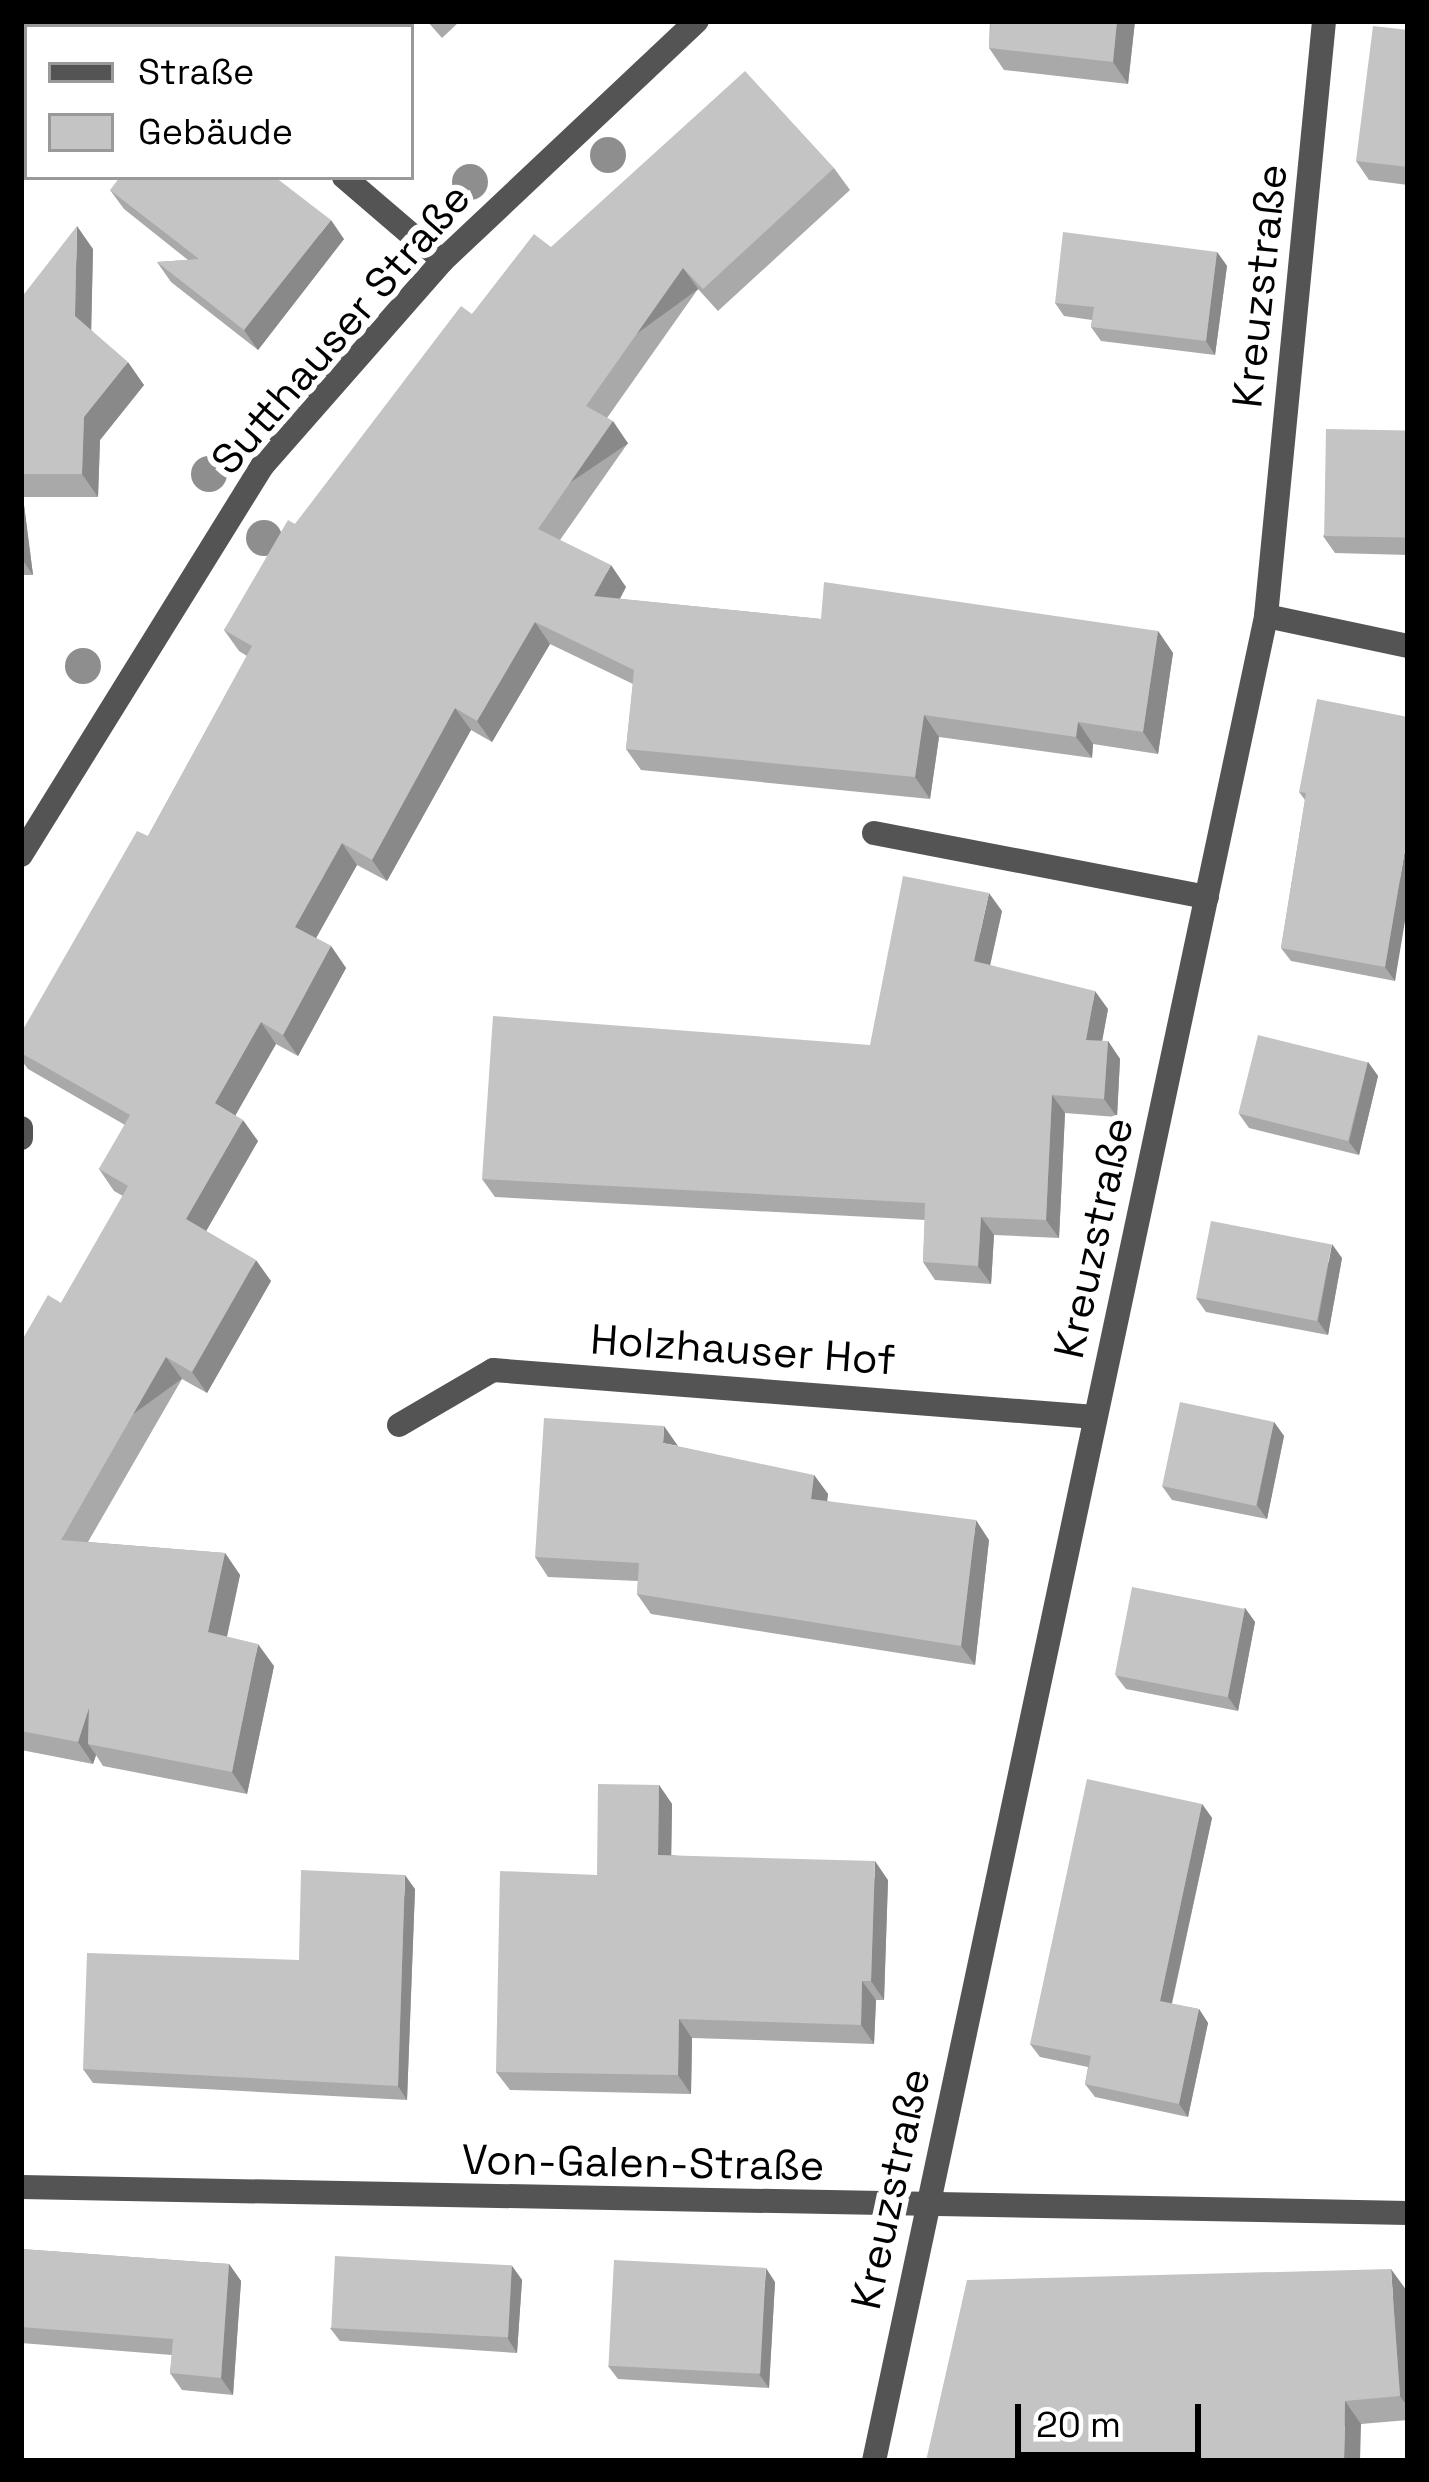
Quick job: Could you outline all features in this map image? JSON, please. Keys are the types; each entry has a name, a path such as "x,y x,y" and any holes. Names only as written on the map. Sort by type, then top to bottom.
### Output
{"street":[{"name":"Sutthauser Straße","path":"21,855 263,466 442,260 697,21"},
{"name":"Kreuzstraße","path":"874,2461 1266,616 1324,21"},
{"path":"348,180 442,260"},
{"path":"1266,616 1408,646"},
{"path":"874,833 1207,897"},
{"path":"21,1128 21,1138"},
{"name":"Holzhauser Hof","path":"399,1425 493,1370 1096,1417"},
{"name":"Von-Galen-Straße","path":"21,2187 925,2209 1408,2212"}],"building":[{"path":"315,21 319,24 256,24"},
{"path":"991,21 1117,21 1113,62 989,48"},
{"path":"1373,26 1408,30 1408,167 1356,161"},
{"path":"745,71 834,168 703,289 683,268 586,406 613,421 538,529 611,565 594,596 821,619 824,582 1158,631 1143,732 1078,722 1076,737 924,715 915,777 626,749 634,670 535,622 477,721 455,708 372,860 342,843 295,927 331,946 283,1035 261,1022 215,1103 243,1120 186,1219 256,1260 192,1372 166,1357 61,1540 225,1553 208,1632 258,1644 232,1772 88,1744 89,1708 78,1742 21,1731 21,1342 48,1295 61,1303 128,1186 99,1169 130,1115 21,1053 21,1033 137,831 148,836 252,646 224,630 288,520 295,524 461,306 472,314 534,234 551,247"},
{"path":"118,180 279,180 331,220 244,330 157,262 199,259 110,190"},
{"path":"77,226 75,316 128,362 84,417 82,474 21,474 21,298"},
{"path":"1063,232 1217,252 1206,341 1091,327 1094,307 1055,303"},
{"path":"1326,429 1408,430 1406,537 1324,536"},
{"path":"1317,699 1408,717 1408,832 1385,967 1281,948 1306,793 1299,792"},
{"path":"903,876 989,893 974,961 1095,991 1086,1040 1108,1041 1104,1099 1052,1095 1046,1220 981,1217 978,1266 923,1262 925,1203 482,1179 493,1016 870,1045"},
{"path":"1258,1035 1368,1062 1348,1141 1238,1114"},
{"path":"1211,1221 1332,1244 1317,1321 1196,1298"},
{"path":"1180,1402 1274,1422 1256,1506 1162,1486"},
{"path":"544,1418 664,1426 663,1443 814,1475 811,1499 976,1520 961,1646 637,1594 639,1563 535,1557"},
{"path":"1132,1587 1245,1609 1228,1697 1115,1675"},
{"path":"1087,1779 1202,1804 1160,2001 1199,2009 1179,2104 1085,2084 1091,2056 1030,2044"},
{"path":"598,1784 659,1785 658,1855 875,1861 871,1981 862,1981 861,2025 679,2019 678,2075 496,2072 500,1871 597,1875"},
{"path":"301,1870 405,1875 398,2086 83,2069 87,1953 299,1960"},
{"path":"21,2249 229,2264 221,2378 170,2373 173,2339 21,2327"},
{"path":"335,2256 512,2265 508,2337 331,2328"},
{"path":"614,2260 766,2268 760,2374 608,2366"},
{"path":"1391,2269 1400,2396 1345,2401 1344,2461 926,2461 967,2280"}]}
